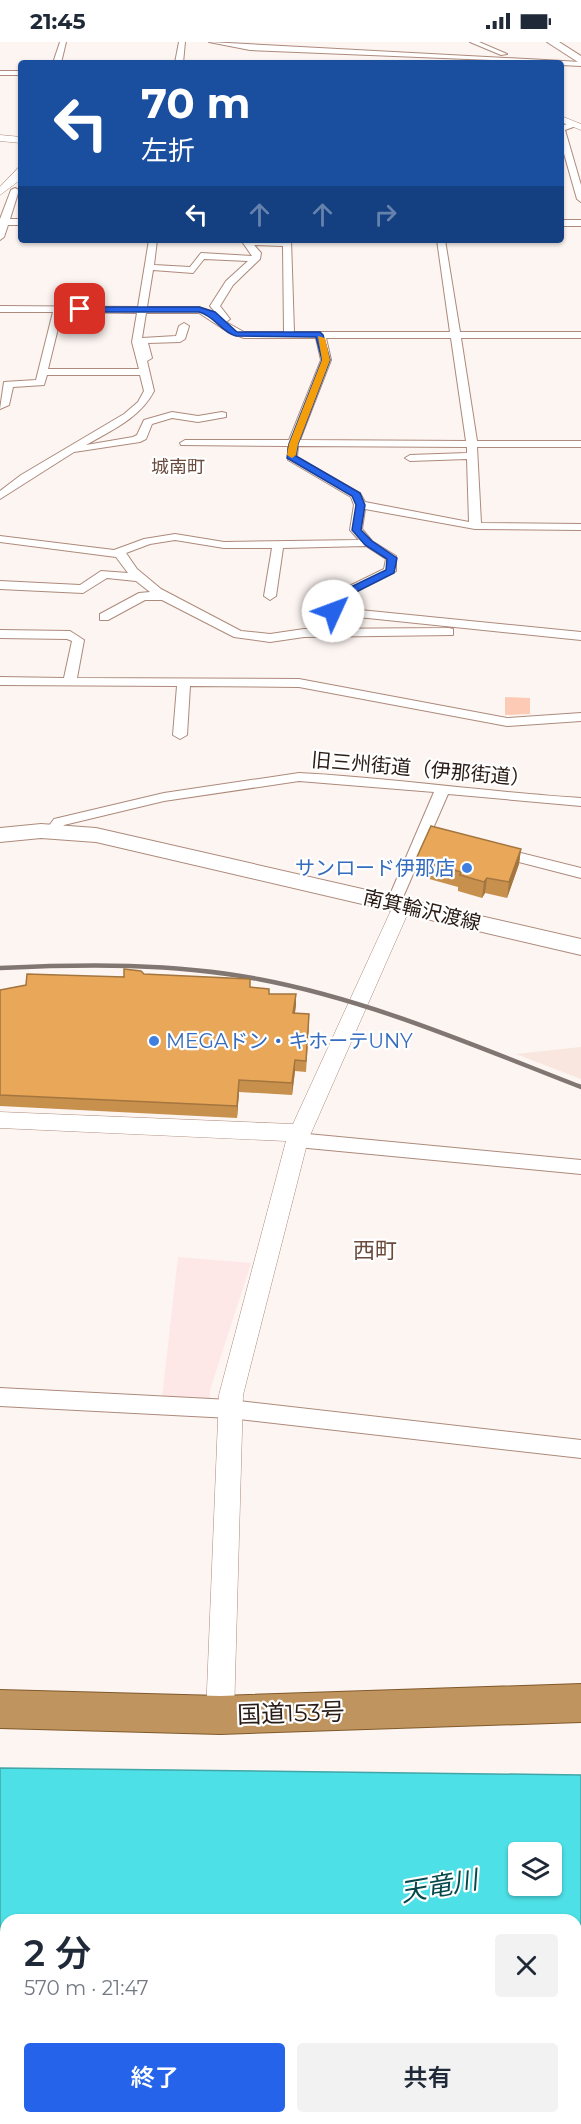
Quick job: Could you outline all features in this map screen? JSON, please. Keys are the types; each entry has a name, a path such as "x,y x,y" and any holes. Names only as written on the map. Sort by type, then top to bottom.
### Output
{"highway":[{"name":"国道153号","path":"0,1709 220,1715 581,1702"}],"main road":[{"path":"552,42 581,62"},
{"name":"南箕輪沢渡線","path":"0,835 52,831 96,835 581,947"}],"street":[{"path":"58,60 63,42"},
{"path":"179,60 182,42"},
{"path":"212,42 291,53 414,54 507,60"},
{"path":"473,42 520,60"},
{"path":"358,44 405,54"},
{"path":"414,54 415,60"},
{"path":"564,63 581,62"},
{"path":"0,73 18,73"},
{"path":"564,116 574,111"},
{"path":"0,138 18,140"},
{"path":"566,142 581,199"},
{"path":"0,192 18,173"},
{"path":"0,237 2,222 15,190"},
{"path":"2,222 18,222"},
{"path":"564,223 581,223"},
{"path":"0,496 25,477 128,416 142,404 149,391 137,342 144,310 153,243"},
{"path":"223,325 226,320 215,306 229,283 256,259 257,253 248,243"},
{"path":"287,243 289,335"},
{"path":"441,243 473,450 476,526"},
{"path":"149,267 193,270 201,256 256,259"},
{"path":"0,309 205,311 212,313 236,334 581,335"},
{"path":"0,406 3,405 8,384 40,383 58,309"},
{"path":"144,368 148,362 143,341 180,339 184,326"},
{"path":"320,335 326,360 293,444 292,458 356,495 360,505 356,530 368,543 392,558 390,571 337,597 333,611 581,636"},
{"path":"42,372 144,368"},
{"path":"67,451 136,440 142,437 148,422 172,415 198,419 222,415"},
{"path":"185,443 473,450"},
{"path":"410,458 473,450 581,444"},
{"path":"360,505 476,526 581,527"},
{"path":"116,553 148,540 175,537 224,544 368,543"},
{"path":"0,539 120,554 133,572 165,596 238,634 270,638 304,633 400,634 513,630"},
{"path":"270,596 278,544"},
{"path":"0,585 83,589 105,574 143,578"},
{"path":"104,617 143,596 165,596"},
{"path":"0,634 70,635 78,640 70,682"},
{"path":"0,681 299,683 507,722 581,717"},
{"path":"180,735 184,682"},
{"name":"旧三州街道（伊那街道）","path":"52,831 59,822 107,808 264,780 333,778 581,802"},
{"path":"220,1715 230,1409 299,1136 397,905 430,835 442,790"},
{"path":"480,848 581,873"},
{"path":"0,1120 299,1136 581,1167"},
{"path":"0,1397 230,1409 581,1449"}],"shaded area":[{"path":"505,697 530,698 530,714 505,715"},
{"path":"581,1047 581,1079 516,1054"},
{"path":"178,1257 251,1263 210,1390 210,1401 162,1398"}],"water":[{"name":"天竜川","path":"0,1768 581,1775 581,1914 0,1914"}],"building":[{"path":"431,826 521,849 509,882 487,878 484,882 460,875 461,872 416,859"},
{"name":"MEGAドン・キホーテUNY","path":"124,969 141,971 144,974 250,979 250,987 269,989 269,994 296,994 293,1013 309,1014 306,1061 295,1060 292,1083 239,1080 237,1106 0,1095 0,990 26,985 27,974 124,977"}],"railway":[{"path":"0,968 162,967 258,979 300,988 381,1012 462,1040 581,1087"}],"slow traffic":[{"path":"292,455 293,444 326,360 321,338"}],"place":[{"name":"サンロード伊那店","path":"467,868"},
{"name":"MEGAドン・キホーテUNY","path":"154,1041"}],"district":[{"name":"城南町","path":"178,467"},
{"name":"西町","path":"375,1250"}],"route":[{"path":"80,309 199,310 212,313 230,332 236,334 320,335 326,360 293,444 292,458 356,495 360,505 356,530 368,543 392,558 390,571 351,593 337,597 333,611"}]}
